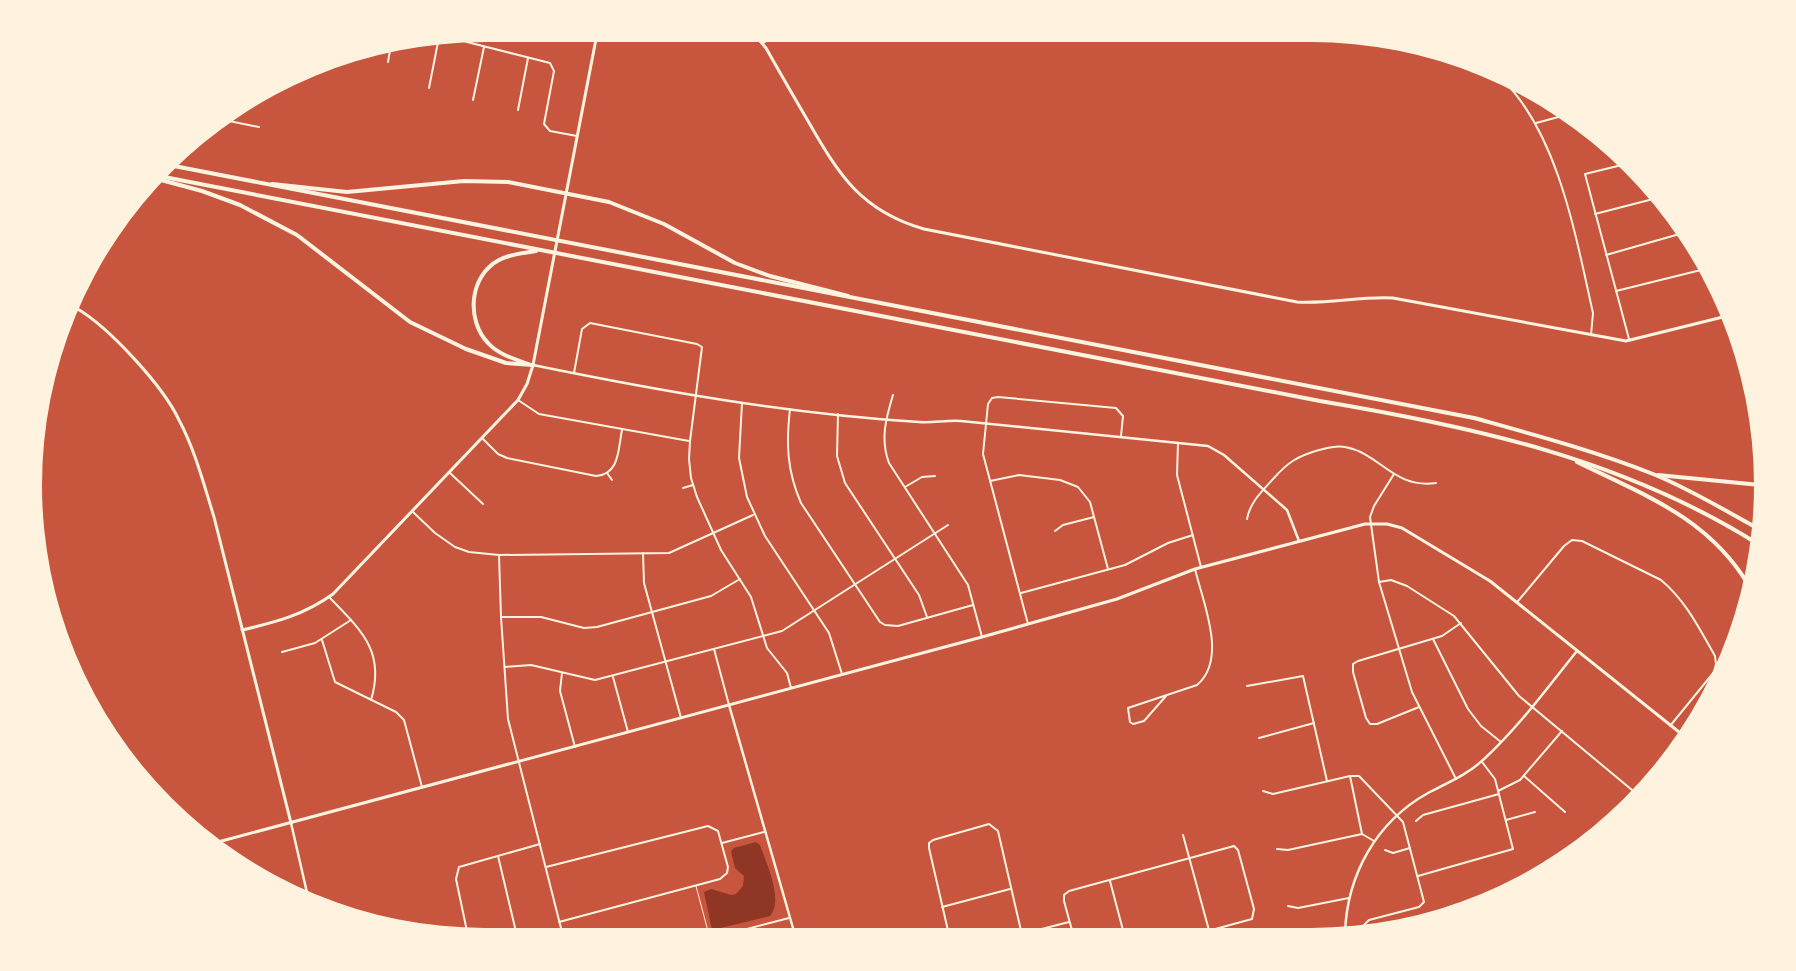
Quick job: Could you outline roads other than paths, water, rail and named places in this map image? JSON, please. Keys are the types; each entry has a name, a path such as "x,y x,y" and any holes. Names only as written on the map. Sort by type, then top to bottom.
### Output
{"highway":[{"path":"177,167 247,182 1474,418 1572,445 1653,474 1687,490 1752,526"},
{"path":"167,178 1320,401 1426,419 1517,440 1624,475 1688,505 1750,540"},
{"path":"164,181 202,191 240,205 297,235 410,322 466,349 506,363 533,365"},
{"path":"247,182 347,192 464,181 508,182 609,202 655,220 735,263 770,276 889,306"},
{"path":"533,365 504,355 488,344 478,331 474,314 474,297 487,269 499,260 514,254 539,250"},
{"path":"1564,455 1669,507 1694,523 1718,544 1738,567 1744,577"},
{"path":"1653,474 1754,484"}],"main road":[{"path":"242,630 290,619 311,609 329,597 414,512 518,400 527,384 533,365 595,42"},
{"path":"762,44 827,155 846,182 876,208 909,225 1297,302 1326,303 1367,297 1393,298 1591,336 1629,341 1721,318"},
{"path":"79,310 94,319 146,372 179,419 214,517 291,823"},
{"path":"222,841 982,637 1140,592 1201,567 1370,524 1387,524 1409,532 1490,581 1679,732"}],"street":[{"path":"471,43 550,63 553,66 544,124 550,130 577,136"},
{"path":"429,88 437,45"},
{"path":"473,100 484,47"},
{"path":"388,62 389,53"},
{"path":"518,110 528,58"},
{"path":"1515,93 1536,123 1557,172 1566,201 1593,313 1591,336"},
{"path":"1536,123 1557,117"},
{"path":"233,122 259,127"},
{"path":"1618,166 1586,174 1605,255 1629,341"},
{"path":"1595,214 1649,200"},
{"path":"1605,255 1676,235"},
{"path":"1616,291 1698,271"},
{"path":"574,374 582,329 590,324 698,344 702,348 690,442 689,459 693,485 714,533 756,607 763,636 771,655 786,673 791,688"},
{"path":"533,365 695,396 790,409 886,419 984,423 1208,446 1219,451 1291,516 1299,541"},
{"path":"893,395 886,419 883,442 885,453 968,585 982,637"},
{"path":"1028,624 983,454 984,423 988,404 994,397 1116,408 1123,416 1121,437"},
{"path":"518,400 539,414 690,442"},
{"path":"742,403 739,458 742,479 754,515 834,644 842,674"},
{"path":"790,409 786,441 793,485 800,503 875,617 886,625 898,626 973,606"},
{"path":"838,414 835,442 839,468 845,482 919,595 928,618"},
{"path":"482,439 498,454 507,458 596,476 607,473 616,463 622,430"},
{"path":"1178,443 1176,468 1201,567"},
{"path":"1247,519 1250,505 1295,457 1335,446 1353,449 1394,474 1417,484 1436,483"},
{"path":"450,473 483,504"},
{"path":"607,473 612,480"},
{"path":"1394,474 1372,512 1370,524 1379,582 1408,681 1419,707 1456,779"},
{"path":"990,481 1014,475 1068,481 1078,487 1087,496 1108,569"},
{"path":"905,487 922,477 935,476"},
{"path":"683,488 693,485"},
{"path":"414,512 435,533 455,547 476,553 500,555 669,553 754,515"},
{"path":"1055,531 1064,525 1094,517"},
{"path":"505,667 531,665 595,680 782,631 934,532 948,525"},
{"path":"1020,593 1133,562 1168,543 1193,535"},
{"path":"1517,602 1564,546 1572,540 1582,541 1661,580 1672,590 1689,611 1714,656 1716,664"},
{"path":"643,553 644,583 681,718"},
{"path":"500,555 500,617 508,719 561,928"},
{"path":"1166,696 1144,722 1133,724 1130,722 1128,708 1197,685 1207,674 1213,658 1212,640 1195,569"},
{"path":"500,617 541,617 584,628 597,627 711,596 740,579"},
{"path":"1379,582 1391,580 1407,586 1446,610 1461,623 1512,688 1632,790"},
{"path":"329,597 369,642 377,678 371,700"},
{"path":"282,652 295,650 322,640 350,620"},
{"path":"1419,707 1370,724 1366,718 1353,672 1353,664 1447,634 1461,623"},
{"path":"1433,639 1468,709 1481,726 1501,742"},
{"path":"322,640 335,682 396,712 404,720 422,787"},
{"path":"714,649 792,928"},
{"path":"1347,927 1349,898 1357,872 1374,841 1397,816 1428,793 1456,779 1482,761 1501,742 1577,651"},
{"path":"562,673 560,691 575,747"},
{"path":"613,676 628,732"},
{"path":"1247,686 1303,676 1327,781"},
{"path":"1670,726 1710,677"},
{"path":"1259,738 1314,723"},
{"path":"1416,821 1423,815 1498,792 1518,782 1562,731"},
{"path":"1418,876 1512,849 1506,820 1492,773 1482,761"},
{"path":"1350,776 1362,834"},
{"path":"1263,791 1273,794 1350,776 1362,778 1404,825 1418,876 1423,904 1369,920 1364,925"},
{"path":"1524,776 1565,812"},
{"path":"1506,820 1535,812"},
{"path":"291,823 307,891"},
{"path":"947,928 929,843 933,840 989,824 998,831 1021,928"},
{"path":"546,867 705,826 716,828 722,843 728,871 720,879 559,922"},
{"path":"722,843 764,832"},
{"path":"1277,849 1288,850 1362,834 1374,841"},
{"path":"1183,835 1208,928"},
{"path":"466,928 456,874 459,867 540,844"},
{"path":"1072,928 1064,901 1064,895 1069,891 1234,846 1238,850 1254,909 1253,916 1252,919 1222,928"},
{"path":"1384,850 1394,853 1410,848"},
{"path":"498,856 514,928"},
{"path":"1110,880 1122,928"},
{"path":"696,886 707,928"},
{"path":"942,907 1011,888"},
{"path":"1288,906 1298,908 1349,898"},
{"path":"753,928 790,918"},
{"path":"1046,928 1070,922"}]}
